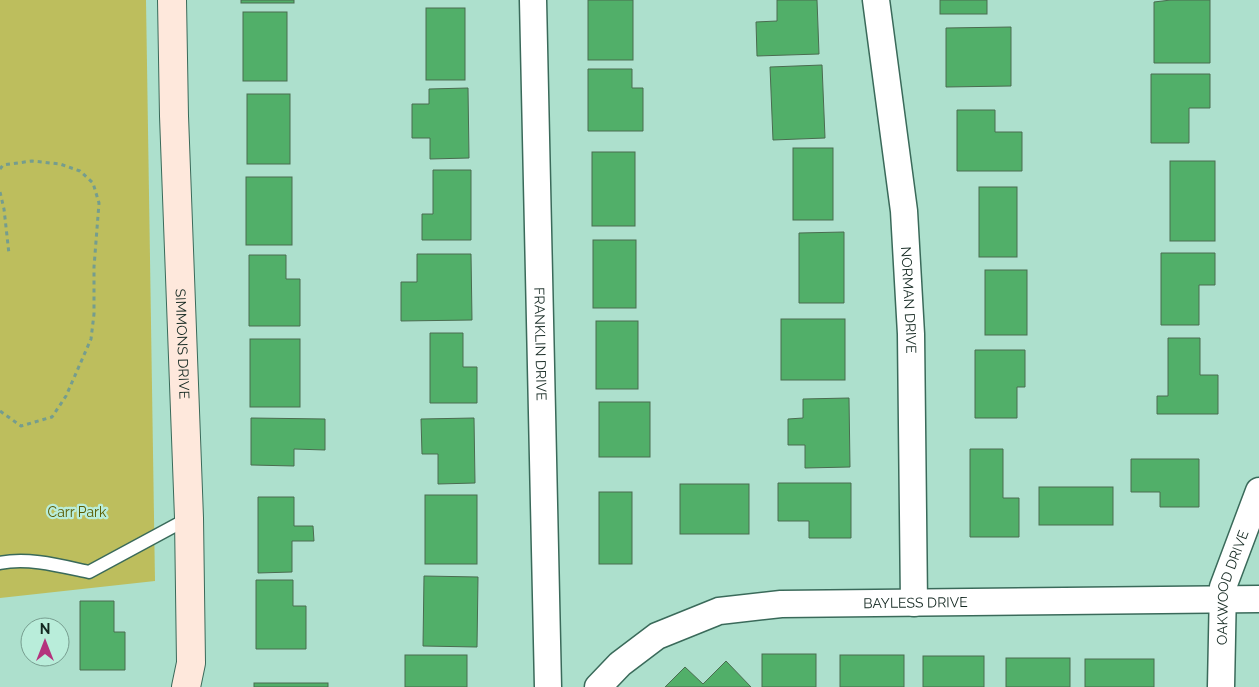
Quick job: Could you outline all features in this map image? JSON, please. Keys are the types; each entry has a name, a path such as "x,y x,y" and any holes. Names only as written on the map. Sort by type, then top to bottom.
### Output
{"street":[{"name":"SIMMONS DRIVE","path":"172,0 174,116 189,518 191,663 186,687"},
{"name":"FRANKLIN DRIVE","path":"533,0 548,687"},
{"name":"NORMAN DRIVE","path":"876,0 905,220 911,334 914,603"},
{"name":"OAKWOOD DRIVE","path":"1221,687 1223,586 1259,491"},
{"name":"BAYLESS DRIVE","path":"598,687 620,664 657,636 719,611 781,604 1259,599"}],"lane":[{"path":"0,563 10,561 56,565 89,572 189,518"}],"path":[{"path":"0,169 3,165 32,161 60,164 80,171 93,183 100,203 94,267 94,314 91,339 66,396 52,417 21,426 0,411"},
{"path":"0,192 4,209 9,254"}],"green space":[{"name":"Carr Park","path":"0,0 146,0 155,581 0,598"}],"building":[{"path":"241,0 294,0 294,3 241,3"},
{"path":"588,0 633,0 633,60 588,60"},
{"path":"777,0 817,0 819,54 757,56 756,22 777,21"},
{"path":"940,0 987,0 987,14 940,14"},
{"path":"1210,0 1210,63 1154,63 1154,2"},
{"path":"426,8 465,8 465,80 426,80"},
{"path":"243,12 287,12 287,81 243,81"},
{"path":"1011,27 1011,86 946,87 946,28"},
{"path":"822,65 825,138 773,140 770,67"},
{"path":"588,69 632,69 632,88 643,88 643,131 588,131"},
{"path":"1151,74 1210,74 1210,108 1189,108 1189,143 1151,143"},
{"path":"468,88 469,158 430,159 430,138 412,138 412,104 429,104 429,89"},
{"path":"247,94 290,94 290,164 247,164"},
{"path":"957,110 995,110 995,132 1022,132 1022,171 957,171"},
{"path":"793,148 833,148 833,220 793,220"},
{"path":"592,152 635,152 635,226 592,226"},
{"path":"1170,161 1215,161 1215,241 1170,241"},
{"path":"433,170 471,170 471,240 422,240 422,214 433,214"},
{"path":"246,177 292,177 292,245 246,245"},
{"path":"979,187 1017,187 1017,257 979,257"},
{"path":"844,232 844,303 799,303 799,233"},
{"path":"593,240 636,240 636,308 593,308"},
{"path":"1161,253 1215,253 1215,285 1199,285 1199,325 1161,325"},
{"path":"417,254 471,254 472,320 401,321 401,282 417,282"},
{"path":"249,255 286,255 286,279 300,279 300,326 249,326"},
{"path":"985,270 1027,270 1027,335 985,335"},
{"path":"781,319 845,319 845,380 781,380"},
{"path":"596,321 638,321 638,389 596,389"},
{"path":"430,333 463,333 463,367 477,367 477,403 430,403"},
{"path":"1168,338 1200,338 1200,375 1218,375 1218,414 1157,414 1157,396 1168,396"},
{"path":"250,339 300,339 300,407 250,407"},
{"path":"975,350 1025,350 1025,387 1017,387 1017,418 975,418"},
{"path":"849,398 850,467 805,468 805,445 788,445 788,419 803,418 803,399"},
{"path":"599,402 650,402 650,457 599,457"},
{"path":"251,418 325,419 325,450 294,449 294,466 251,465"},
{"path":"474,418 475,483 438,484 438,454 422,454 421,419"},
{"path":"970,449 1003,449 1003,498 1019,498 1019,537 970,537"},
{"path":"1131,459 1199,459 1199,507 1160,507 1160,492 1131,492"},
{"path":"778,483 851,483 851,538 809,538 809,521 778,521"},
{"path":"680,484 749,484 749,534 680,534"},
{"path":"1039,487 1113,487 1113,525 1039,525"},
{"path":"599,492 632,492 632,564 599,564"},
{"path":"425,495 477,495 477,564 425,564"},
{"path":"258,497 294,497 294,526 313,526 314,541 292,541 292,572 258,573"},
{"path":"424,576 478,577 477,647 423,646"},
{"path":"256,580 293,580 293,606 306,606 306,649 256,649"},
{"path":"80,601 114,601 114,632 125,632 125,670 80,670"},
{"path":"762,654 816,654 816,687 762,687"},
{"path":"405,655 467,655 467,687 405,687"},
{"path":"840,655 904,655 904,687 840,687"},
{"path":"923,656 984,656 984,687 923,687"},
{"path":"1006,658 1070,658 1070,687 1006,687"},
{"path":"1085,659 1154,659 1154,687 1085,687"},
{"path":"726,661 751,687 665,687 685,667 703,684"},
{"path":"254,683 328,683 328,687 254,687"}]}
